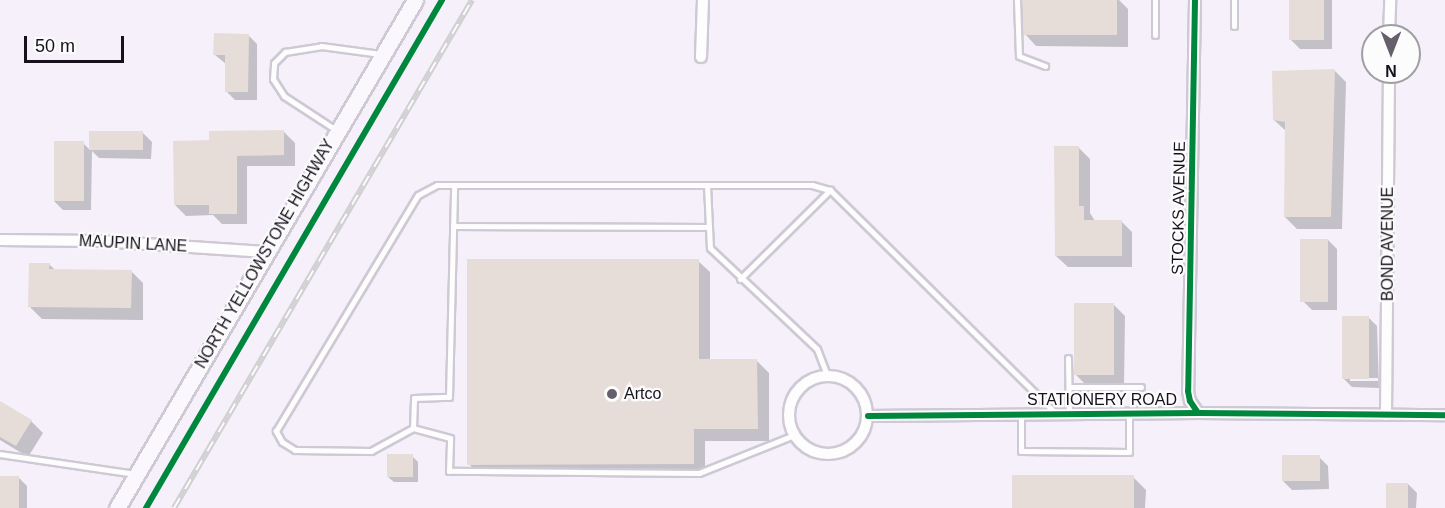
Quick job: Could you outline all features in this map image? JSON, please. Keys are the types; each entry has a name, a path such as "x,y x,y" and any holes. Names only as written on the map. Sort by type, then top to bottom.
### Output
{"main road":[{"name":"NORTH YELLOWSTONE HIGHWAY","path":"117,508 415,0"}],"street":[{"path":"701,57 703,0"},
{"name":"STOCKS AVENUE","path":"1194,0 1188,391 1190,401 1198,413"},
{"path":"1389,24 1390,0"},
{"name":"BOND AVENUE","path":"1386,415 1389,84"},
{"name":"MAUPIN LANE","path":"0,240 100,241 266,252"},
{"path":"827,375 840,377 856,387 866,403 868,416 865,429 858,440 848,449 835,454 822,454 809,449 794,435 788,417 795,393 804,383 827,375"},
{"name":"STATIONERY ROAD","path":"868,416 1198,413 1445,415"}],"lane":[{"path":"1017,0 1019,56 1045,66"},
{"path":"1155,0 1155,35"},
{"path":"1234,0 1234,26"},
{"path":"337,131 284,96 273,79 274,63 285,52 321,46 382,55"},
{"path":"794,435 699,473 449,471 450,438 413,428 371,451 295,450 282,442 276,431 418,195 437,184 812,184 830,190 1056,414"},
{"path":"413,428 414,398 450,397 454,184"},
{"path":"707,184 710,248 740,279 817,349 827,375"},
{"path":"740,279 830,190"},
{"path":"453,226 709,227"},
{"path":"1068,358 1069,414"},
{"path":"1069,387 1141,387"},
{"path":"1021,414 1022,451 1129,452 1129,414"},
{"path":"0,454 137,474"}],"building":[{"path":"1022,0 1117,0 1117,35 1022,35"},
{"path":"1289,0 1324,0 1324,40 1289,40"},
{"path":"214,33 249,34 248,92 225,92 225,55 213,55"},
{"path":"1335,69 1331,217 1284,217 1285,122 1273,120 1272,71"},
{"path":"284,130 284,155 237,156 237,214 209,214 209,205 174,205 173,141 209,140 209,131"},
{"path":"89,131 143,131 143,150 89,150"},
{"path":"54,141 84,141 84,201 54,201"},
{"path":"1054,146 1079,146 1079,206 1084,206 1084,220 1122,220 1122,256 1055,256"},
{"path":"1300,239 1328,239 1328,302 1300,302"},
{"name":"Artco","path":"467,259 699,259 699,359 757,359 758,429 694,429 694,464 467,465"},
{"path":"29,263 50,263 49,269 132,270 131,308 28,307"},
{"path":"1074,303 1114,303 1114,375 1074,375"},
{"path":"1342,316 1369,316 1369,379 1342,379"},
{"path":"0,401 32,420 16,446 0,437"},
{"path":"387,454 413,454 413,477 387,477"},
{"path":"1282,455 1320,455 1320,481 1282,481"},
{"path":"1012,475 1134,475 1134,508 1012,508"},
{"path":"0,476 19,476 19,508 0,508"},
{"path":"1386,483 1408,483 1408,508 1386,508"}],"railway":[{"path":"174,508 472,0"}],"cycle path":[{"path":"146,508 442,0"},
{"path":"1195,0 1188,391 1190,401 1198,413"},
{"path":"868,416 1198,413 1445,415"}],"place":[{"name":"Artco","path":"612,394"}]}
